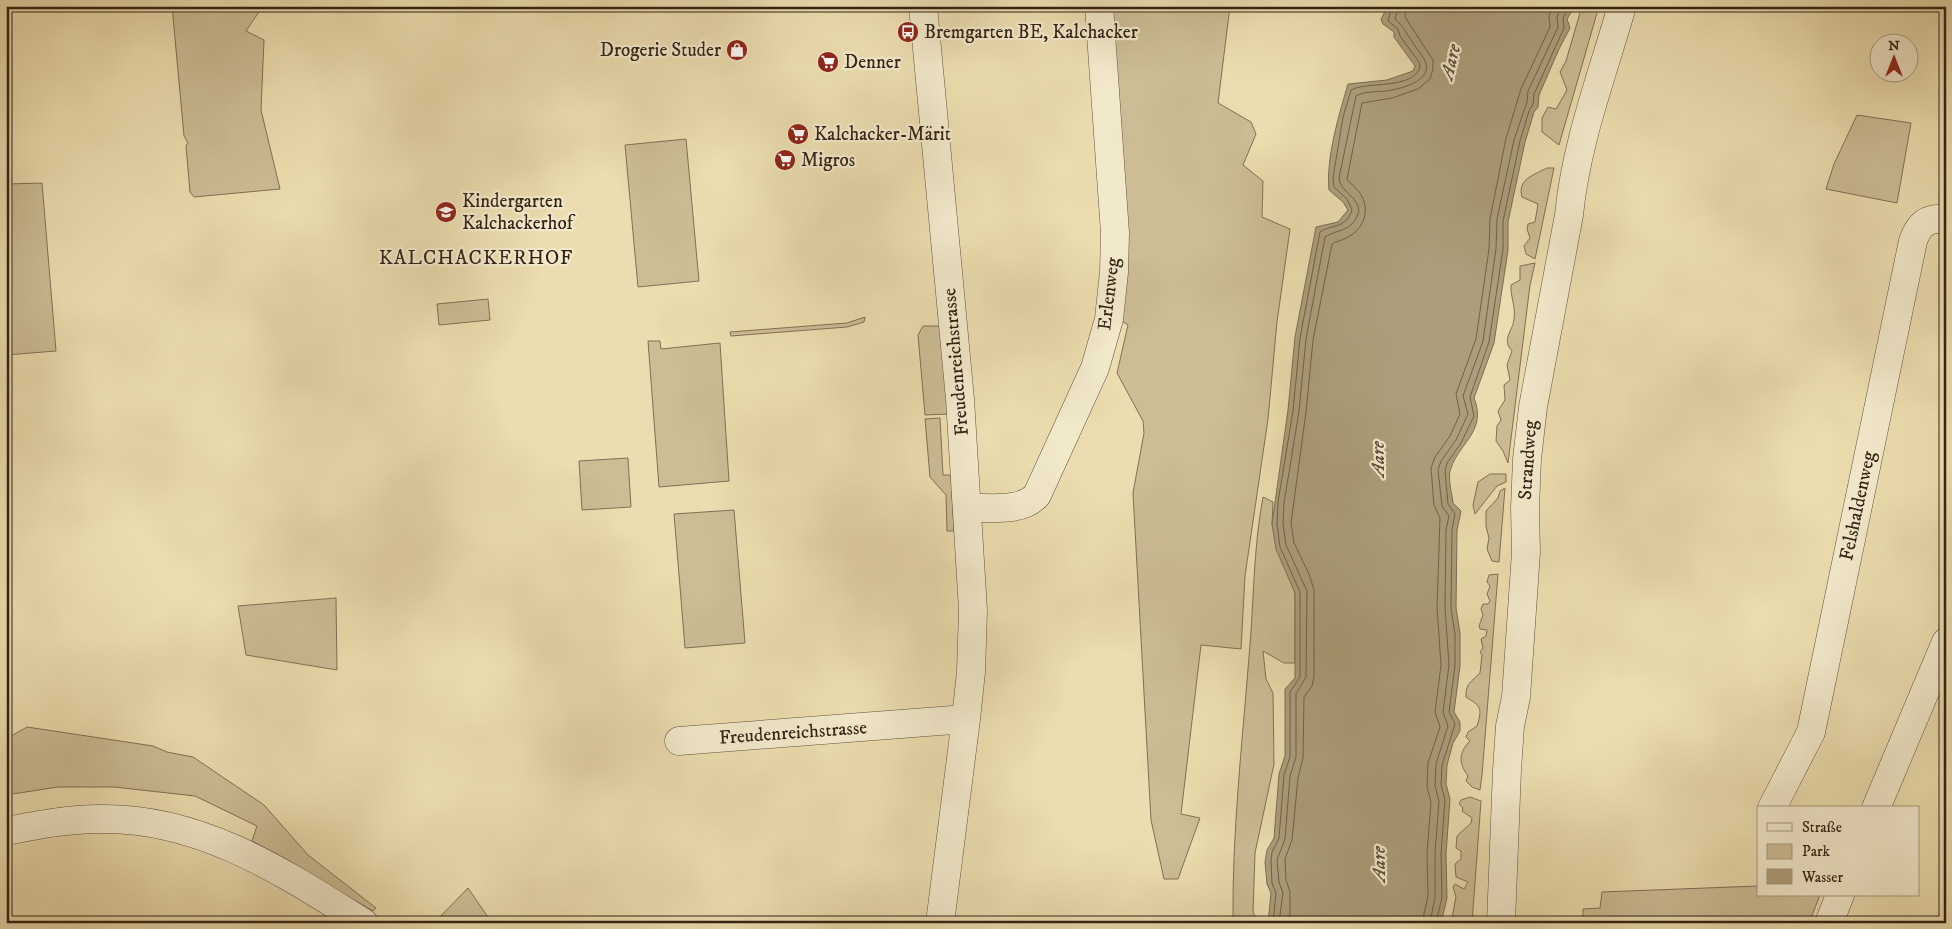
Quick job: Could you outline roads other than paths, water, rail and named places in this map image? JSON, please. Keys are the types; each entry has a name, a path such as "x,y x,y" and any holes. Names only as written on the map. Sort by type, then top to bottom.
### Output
{"street":[{"name":"Freudenreichstrasse","path":"923,6 960,399 973,610 971,672 940,923"},
{"name":"Erlenweg","path":"967,508 1018,506 1032,500 1037,495 1095,368 1109,319 1114,272 1115,233 1099,6"},
{"name":"Strandweg","path":"1501,923 1507,770 1510,726 1516,697 1521,631 1526,552 1525,508 1532,407 1569,215 1572,183 1595,92 1622,6"},
{"name":"Felshaldenweg","path":"1773,806 1810,732 1913,241 1922,224 1932,219 1946,219"},
{"path":"1877,806 1946,642"},
{"name":"Freudenreichstrasse","path":"679,741 966,719"},
{"path":"6,831 44,824 92,819 132,820 163,825 230,845 282,871 364,923"},
{"path":"1829,923 1840,896"}],"water":[{"name":"Aare","path":"1388,6 1575,6 1567,19 1570,28 1539,95 1538,107 1534,112 1525,142 1508,222 1508,250 1494,343 1474,398 1477,409 1475,428 1455,459 1450,472 1453,503 1461,511 1457,530 1456,608 1460,633 1460,666 1454,712 1460,722 1460,731 1453,743 1447,765 1446,784 1450,799 1446,854 1447,898 1441,923 1268,923 1271,893 1267,884 1265,862 1267,850 1274,838 1279,774 1285,756 1285,689 1295,678 1295,593 1276,549 1272,524 1288,410 1295,337 1316,227 1338,222 1348,210 1343,202 1329,190 1329,164 1334,136 1348,84 1387,80 1413,71 1415,66 1394,37 1394,32 1383,24 1381,19"}],"place":[{"name":"Bremgarten BE, Kalchacker","path":"908,32"},
{"name":"Drogerie Studer","path":"737,50"},
{"name":"Denner","path":"828,62"},
{"name":"Kalchacker-Märit","path":"798,134"},
{"name":"Migros","path":"785,160"},
{"name":"Kindergarten Kalchackerhof","path":"446,212"}],"district":[{"name":"KALCHACKERHOF","path":"476,258"}]}
